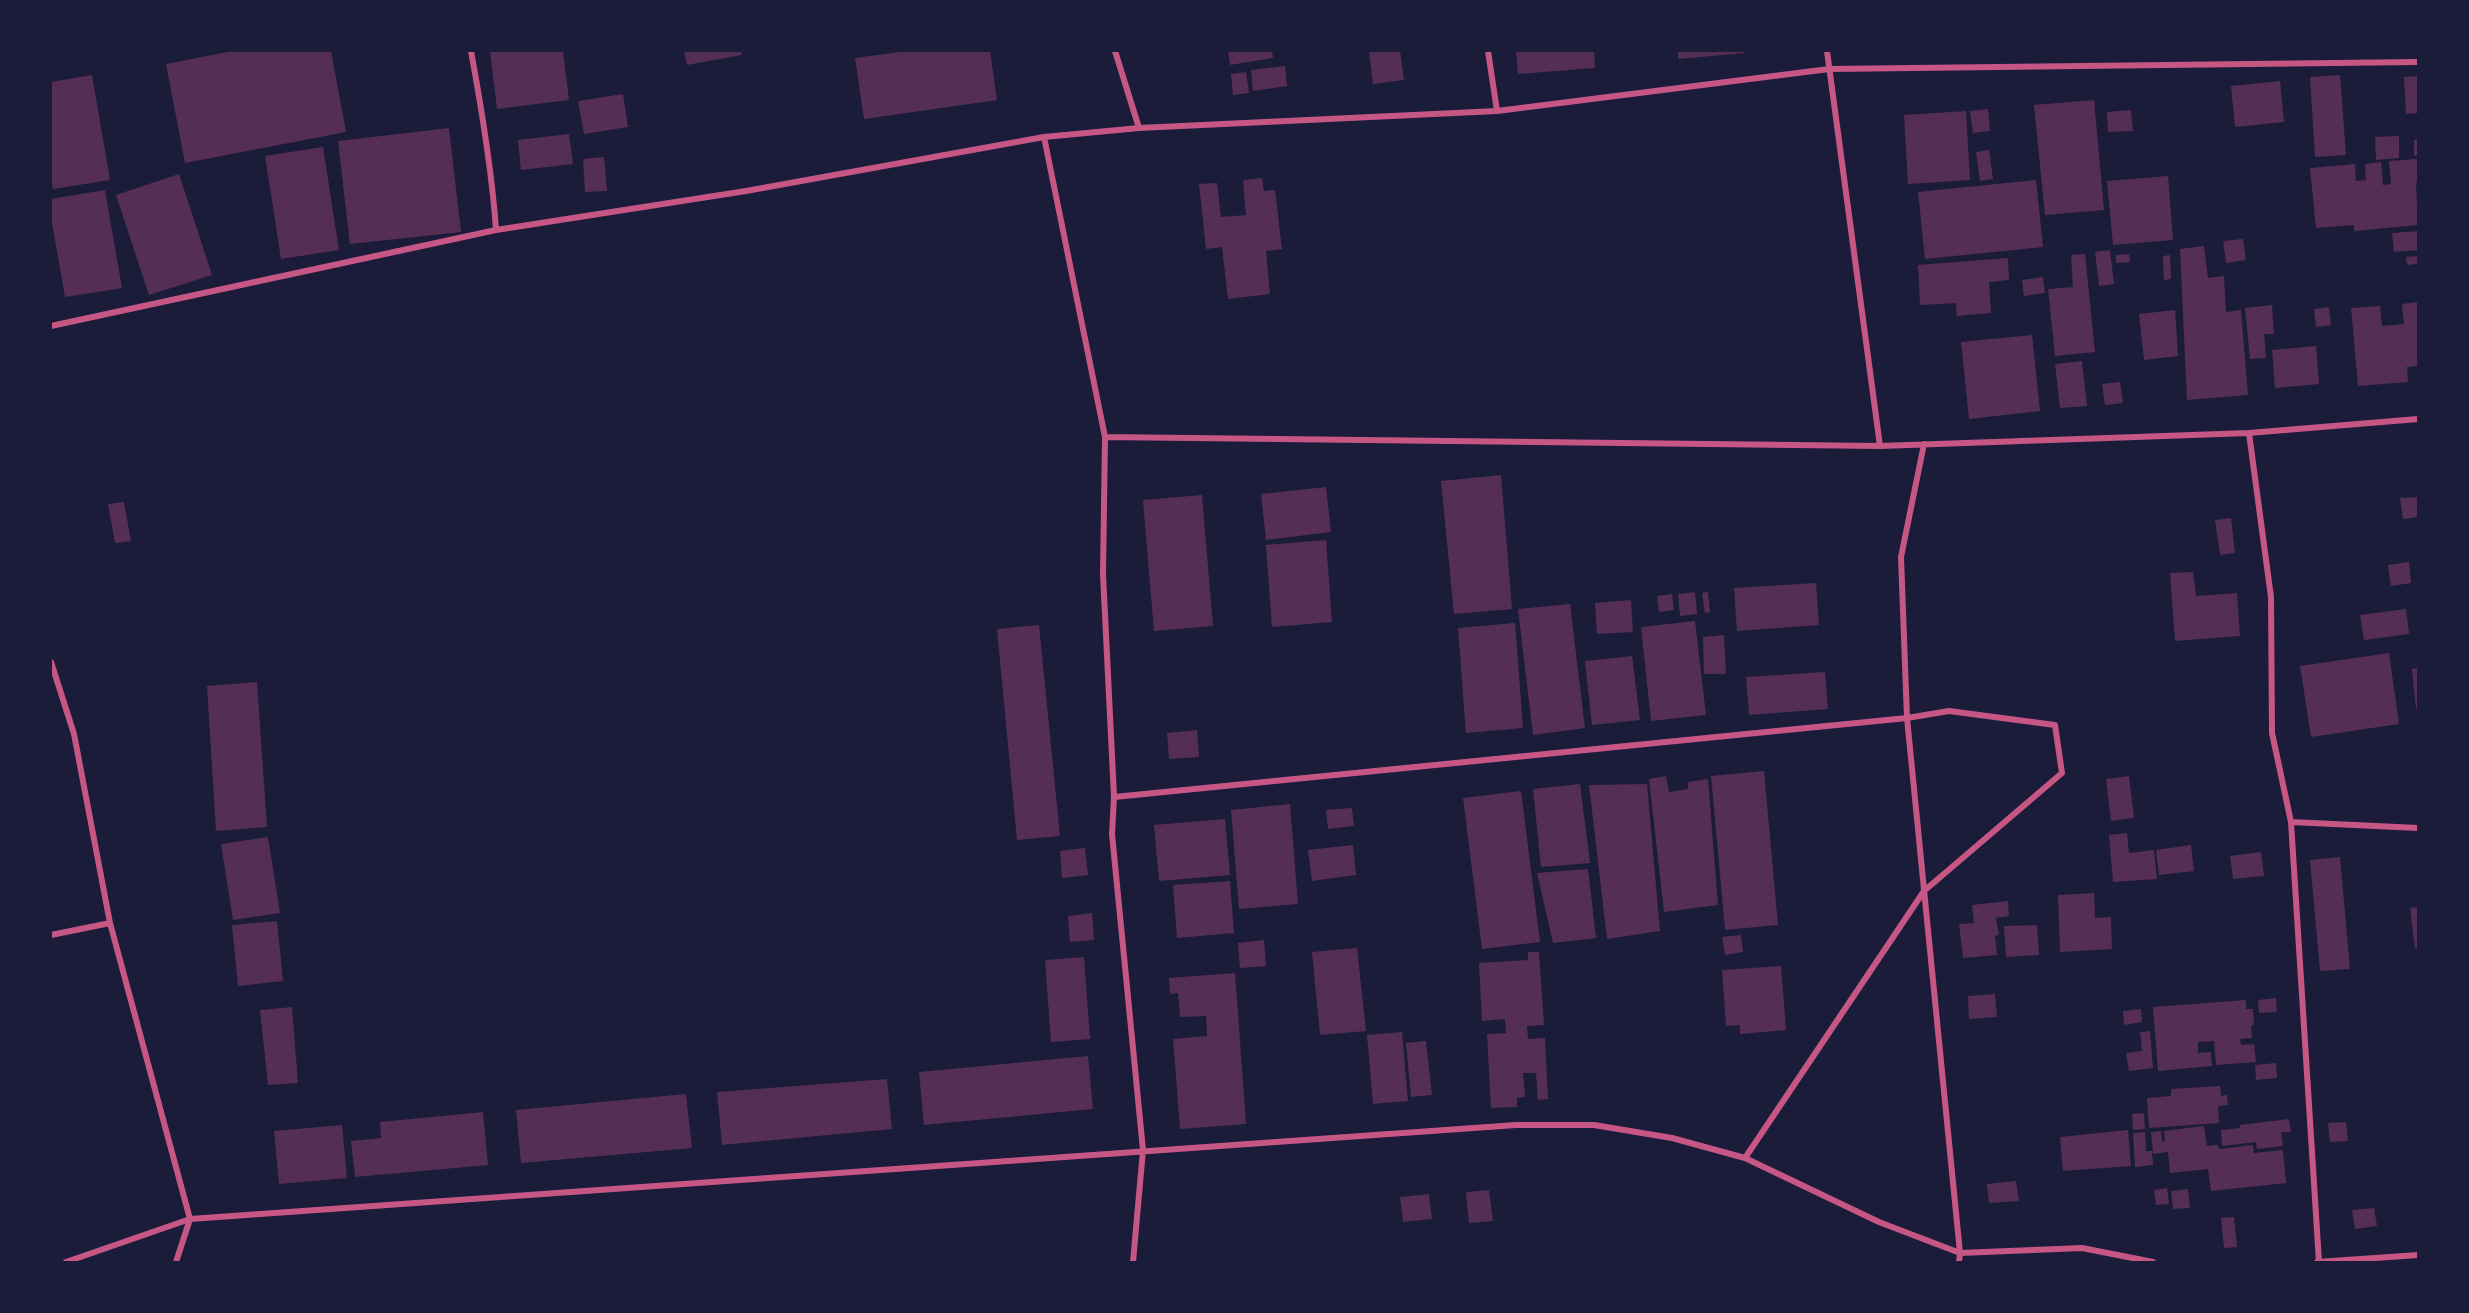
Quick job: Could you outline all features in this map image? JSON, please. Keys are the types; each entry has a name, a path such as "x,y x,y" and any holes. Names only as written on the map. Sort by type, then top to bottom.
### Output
{"street":[{"path":"471,51 485,132 496,230"},
{"path":"1115,51 1139,128"},
{"path":"1488,51 1497,111"},
{"path":"1827,51 1880,446"},
{"path":"51,326 496,230 746,191 1044,136 1139,128 1497,111 1830,69 2418,62"},
{"path":"1044,136 1105,437 1103,574 1114,797 1112,834 1143,1150 1133,1262"},
{"path":"1105,437 1880,446 2249,433 2418,418"},
{"path":"2249,433 2271,597 2272,733 2291,822 2317,1262 2418,1255"},
{"path":"1924,444 1901,557 1901,618 1907,718 1960,1253 1959,1262"},
{"path":"51,662 74,734 110,923 190,1219 177,1262"},
{"path":"1114,797 1907,718 1949,711 2055,725 2062,772 1924,891 1745,1158"},
{"path":"2291,822 2418,828"},
{"path":"51,935 110,923"},
{"path":"66,1262 190,1219 1516,1125 1594,1125 1672,1138 1745,1158 1879,1222 1960,1253 2082,1248 2153,1262"}],"building":[{"path":"233,51 331,51 346,132 185,163 166,64"},
{"path":"490,51 563,51 569,100 497,109"},
{"path":"684,51 741,51 742,55 687,65"},
{"path":"908,51 990,51 997,100 864,119 855,58"},
{"path":"1228,51 1272,51 1273,58 1230,65"},
{"path":"1369,51 1400,51 1404,80 1373,84"},
{"path":"1516,51 1594,51 1595,68 1518,74"},
{"path":"1678,51 1745,51 1745,53 1678,59"},
{"path":"1285,66 1287,86 1253,91 1251,70"},
{"path":"1246,72 1249,93 1233,95 1231,74"},
{"path":"92,75 110,180 53,189 51,82"},
{"path":"2340,75 2346,155 2315,157 2310,77"},
{"path":"2418,76 2418,113 2406,114 2404,77"},
{"path":"2280,81 2284,122 2235,127 2231,86"},
{"path":"623,94 628,127 584,134 578,101"},
{"path":"2094,100 2104,210 2045,215 2034,105"},
{"path":"1988,109 1990,131 1973,133 1970,111"},
{"path":"2131,110 2133,131 2108,132 2107,112"},
{"path":"1966,111 1970,180 1908,184 1904,115"},
{"path":"449,128 461,232 350,244 338,141"},
{"path":"569,134 573,164 521,170 518,140"},
{"path":"2399,136 2399,158 2376,160 2375,137"},
{"path":"2418,139 2418,155 2414,156 2414,140"},
{"path":"323,147 339,250 281,259 265,156"},
{"path":"1989,150 1993,179 1980,181 1976,152"},
{"path":"604,157 607,191 585,192 583,159"},
{"path":"2418,159 2418,182 2416,183 2418,225 2354,231 2354,225 2316,228 2310,168 2355,164 2356,181 2366,180 2365,164 2381,162 2383,185 2391,184 2389,161"},
{"path":"179,174 212,275 149,295 116,195"},
{"path":"2168,176 2173,240 2113,245 2107,181"},
{"path":"1262,178 1264,191 1275,190 1282,249 1266,251 1270,294 1228,299 1222,247 1206,249 1199,184 1217,183 1221,217 1246,215 1243,180"},
{"path":"2036,180 2043,247 1925,259 1918,192"},
{"path":"105,190 122,288 65,297 51,217 51,199"},
{"path":"2418,231 2418,250 2394,252 2392,233"},
{"path":"2243,239 2246,260 2226,263 2223,241"},
{"path":"2204,246 2208,278 2224,276 2226,312 2241,310 2248,395 2187,400 2180,249"},
{"path":"2110,250 2114,284 2099,286 2095,252"},
{"path":"2085,254 2095,352 2055,356 2048,289 2073,287 2071,255"},
{"path":"2129,254 2130,262 2116,263 2116,255"},
{"path":"2170,255 2171,279 2164,280 2163,256"},
{"path":"2418,256 2418,264 2407,265 2406,257"},
{"path":"2008,258 2009,280 1989,282 1991,313 1957,316 1956,303 1920,305 1918,265"},
{"path":"2043,277 2045,293 2024,296 2022,280"},
{"path":"2418,302 2418,366 2407,367 2408,382 2358,386 2351,308 2380,306 2382,326 2404,324 2402,304"},
{"path":"2272,305 2274,334 2264,334 2266,358 2250,359 2245,308"},
{"path":"2329,307 2331,325 2316,327 2314,309"},
{"path":"2175,310 2178,356 2144,360 2139,314"},
{"path":"2032,335 2040,411 1969,419 1961,342"},
{"path":"2316,346 2319,384 2275,388 2272,350"},
{"path":"2082,361 2087,406 2060,408 2055,364"},
{"path":"2120,382 2123,403 2105,405 2102,384"},
{"path":"1501,475 1512,609 1454,614 1441,481"},
{"path":"1326,487 1331,532 1266,540 1261,494"},
{"path":"1202,495 1213,626 1154,631 1143,500"},
{"path":"2418,497 2418,517 2403,519 2400,498"},
{"path":"124,502 131,541 115,543 108,504"},
{"path":"2231,518 2235,553 2220,555 2215,520"},
{"path":"1326,540 1332,622 1272,627 1266,545"},
{"path":"2409,562 2411,583 2391,586 2388,565"},
{"path":"2193,572 2196,596 2237,593 2240,636 2175,641 2170,573"},
{"path":"1816,583 1819,625 1737,631 1734,588"},
{"path":"1695,592 1697,614 1680,616 1678,594"},
{"path":"1708,592 1710,612 1705,613 1702,593"},
{"path":"1672,594 1674,610 1659,612 1657,596"},
{"path":"1631,600 1633,632 1597,634 1595,603"},
{"path":"1570,604 1585,728 1533,735 1518,609"},
{"path":"2406,609 2409,634 2364,640 2360,615"},
{"path":"1695,621 1706,715 1651,721 1641,627"},
{"path":"1515,623 1523,728 1466,733 1458,628"},
{"path":"1039,625 1060,836 1017,840 997,629"},
{"path":"1724,635 1726,674 1704,674 1703,637"},
{"path":"2389,653 2399,724 2311,737 2300,666"},
{"path":"1632,656 1640,720 1592,725 1585,661"},
{"path":"2418,668 2418,709 2416,709 2412,669"},
{"path":"1825,672 1828,709 1749,715 1746,677"},
{"path":"257,682 267,827 216,831 207,686"},
{"path":"1197,730 1199,757 1169,759 1167,733"},
{"path":"1764,771 1778,925 1725,930 1711,776"},
{"path":"1666,776 1669,792 1688,789 1688,782 1708,779 1718,905 1664,912 1649,779"},
{"path":"2129,776 2134,818 2111,821 2106,779"},
{"path":"1580,784 1590,863 1541,867 1533,789"},
{"path":"1647,784 1660,931 1607,939 1589,785"},
{"path":"1521,791 1540,942 1482,949 1463,798"},
{"path":"1290,804 1298,904 1239,909 1231,810"},
{"path":"1352,808 1354,826 1328,829 1326,810"},
{"path":"1225,819 1230,875 1159,881 1154,825"},
{"path":"2127,833 2129,853 2154,850 2157,879 2113,882 2109,835"},
{"path":"268,837 280,913 233,920 221,844"},
{"path":"1353,845 1356,875 1312,881 1308,850"},
{"path":"2191,845 2194,871 2159,875 2156,850"},
{"path":"1085,848 1088,875 1062,878 1060,851"},
{"path":"2261,852 2264,876 2233,879 2230,856"},
{"path":"2340,857 2350,969 2320,971 2310,860"},
{"path":"1588,869 1596,938 1553,943 1537,873"},
{"path":"1230,881 1234,933 1177,938 1173,885"},
{"path":"2094,893 2095,918 2111,917 2112,949 2060,952 2058,895"},
{"path":"2008,901 2009,916 1996,918 1999,935 1995,936 1997,955 1963,958 1959,924 1974,923 1972,905"},
{"path":"2418,907 2418,948 2415,948 2410,908"},
{"path":"1092,913 1094,940 1070,942 1068,916"},
{"path":"277,921 283,981 238,986 232,925"},
{"path":"2037,925 2039,955 2006,957 2004,926"},
{"path":"1741,935 1743,952 1725,955 1722,937"},
{"path":"1264,940 1266,966 1240,968 1238,943"},
{"path":"1357,948 1366,1031 1320,1035 1312,952"},
{"path":"1528,952 1539,952 1544,1025 1527,1026 1528,1039 1545,1038 1548,1099 1538,1100 1536,1073 1523,1073 1525,1097 1517,1098 1517,1107 1491,1108 1487,1034 1506,1033 1505,1019 1482,1021 1479,963 1528,960"},
{"path":"1084,957 1090,1039 1051,1042 1045,960"},
{"path":"1781,966 1786,1030 1740,1034 1740,1025 1726,1026 1722,970"},
{"path":"1235,973 1246,1124 1180,1129 1173,1039 1207,1036 1206,1016 1180,1017 1178,993 1170,994 1169,978"},
{"path":"1995,994 1997,1017 1969,1019 1968,996"},
{"path":"2276,998 2277,1012 2259,1013 2258,1000"},
{"path":"2246,1000 2246,1009 2253,1009 2252,1038 2240,1039 2241,1045 2254,1044 2256,1062 2216,1065 2214,1041 2198,1042 2198,1053 2211,1052 2212,1066 2158,1071 2153,1007"},
{"path":"292,1007 298,1083 268,1085 260,1010"},
{"path":"2141,1009 2142,1022 2124,1025 2123,1011"},
{"path":"2150,1031 2153,1068 2129,1071 2126,1053 2142,1051 2140,1032"},
{"path":"1402,1032 1408,1101 1373,1104 1367,1035"},
{"path":"1426,1041 1432,1095 1411,1097 1406,1043"},
{"path":"1088,1056 1093,1109 924,1125 919,1072"},
{"path":"2276,1063 2277,1078 2256,1080 2255,1065"},
{"path":"887,1079 892,1129 722,1145 717,1092"},
{"path":"2220,1086 2221,1096 2227,1095 2228,1105 2218,1106 2219,1123 2149,1128 2147,1098 2171,1096 2171,1089"},
{"path":"686,1094 692,1148 521,1163 516,1110"},
{"path":"483,1112 488,1165 355,1177 351,1141 381,1138 380,1122"},
{"path":"2144,1113 2145,1129 2133,1130 2132,1114"},
{"path":"2289,1119 2291,1132 2281,1132 2283,1146 2257,1149 2256,1142 2222,1146 2221,1130 2240,1128 2240,1125"},
{"path":"2346,1122 2348,1141 2330,1142 2328,1123"},
{"path":"342,1125 347,1178 279,1184 274,1131"},
{"path":"2204,1126 2207,1146 2218,1145 2219,1149 2253,1145 2254,1153 2283,1150 2286,1183 2211,1191 2208,1169 2170,1173 2168,1152 2153,1154 2151,1132 2161,1131 2162,1142 2165,1141 2164,1131"},
{"path":"2128,1130 2131,1166 2063,1171 2060,1137"},
{"path":"2145,1132 2146,1151 2152,1151 2153,1165 2135,1167 2133,1133"},
{"path":"2016,1181 2019,1201 1989,1203 1987,1184"},
{"path":"2167,1188 2169,1204 2156,1205 2154,1190"},
{"path":"2188,1189 2190,1208 2173,1209 2171,1191"},
{"path":"1489,1190 1493,1221 1469,1223 1466,1192"},
{"path":"1429,1194 1432,1219 1403,1222 1400,1197"},
{"path":"2374,1208 2377,1226 2355,1229 2352,1210"},
{"path":"2234,1217 2237,1247 2224,1248 2221,1218"}]}
